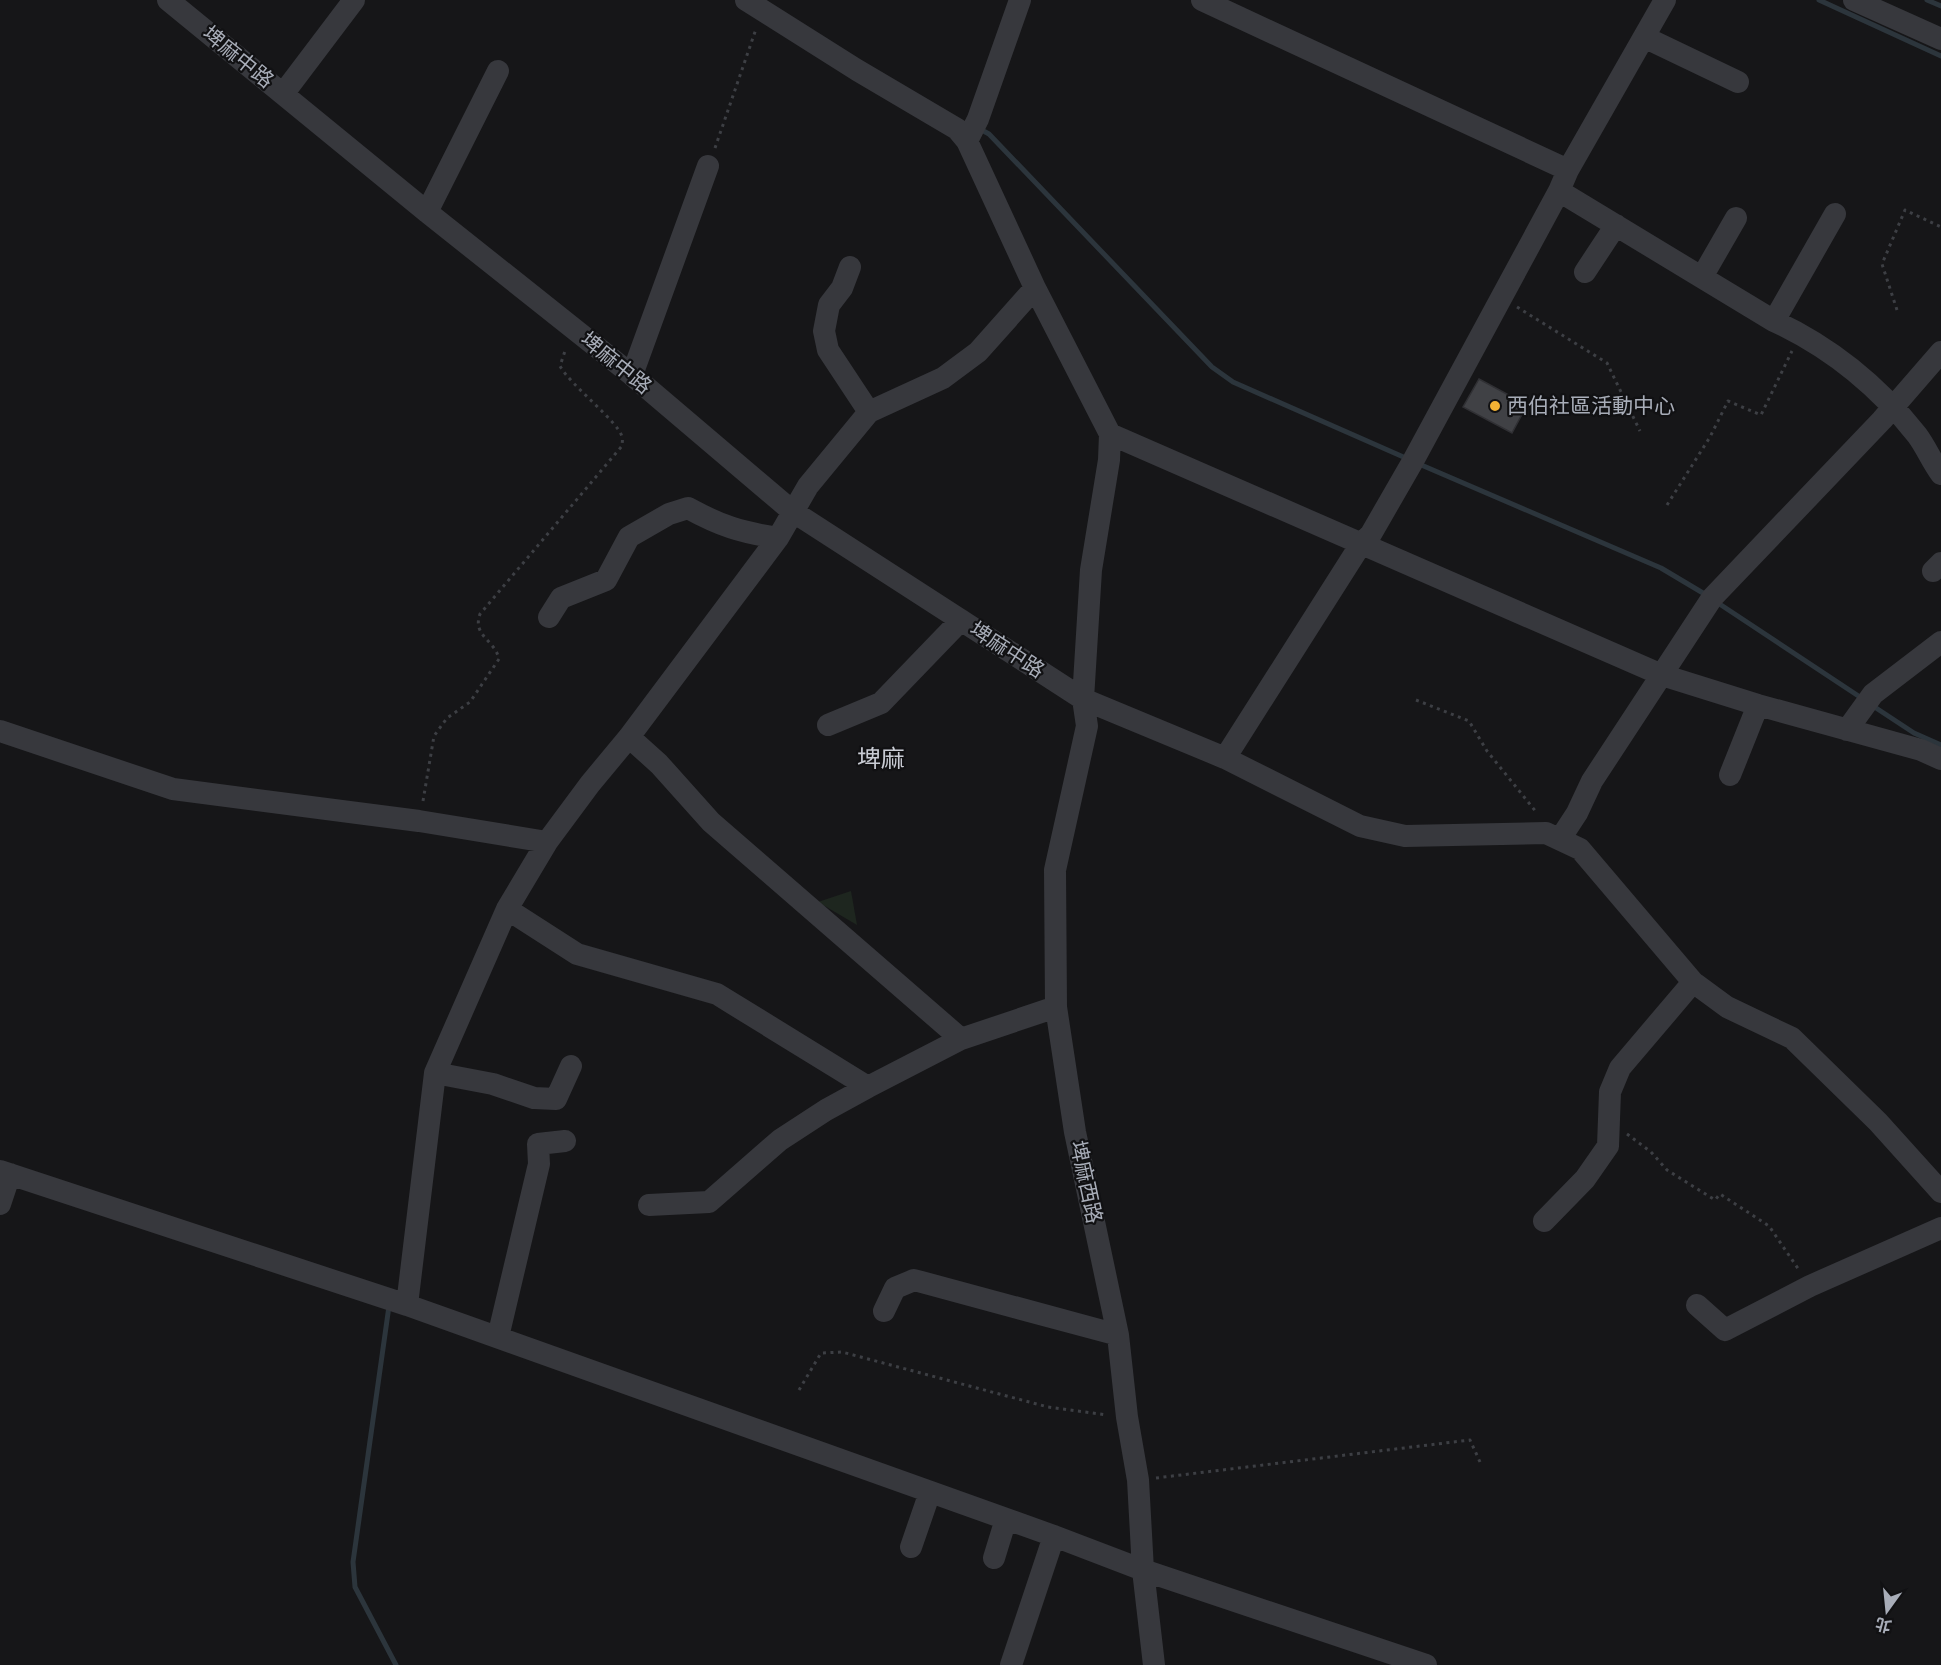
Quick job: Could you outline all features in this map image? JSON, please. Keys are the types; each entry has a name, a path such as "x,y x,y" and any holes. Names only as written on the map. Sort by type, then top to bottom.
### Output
{"street":[{"name":"埤麻中路","path":"168,0 427,212 632,375 792,512 1083,699 1225,758 1360,826 1405,836 1553,836"},
{"path":"283,94 354,0"},
{"path":"967,141 978,119 1020,0"},
{"path":"1202,0 1568,170"},
{"path":"1225,758 1361,544 1371,534 1413,461 1568,170 1665,0"},
{"path":"1854,0 1941,39"},
{"path":"755,5 857,70 957,129 967,141 1035,288 1110,434 1662,675 1931,754 1941,738"},
{"path":"1644,37 1738,82"},
{"path":"427,212 498,71"},
{"path":"632,375 708,166"},
{"path":"1558,191 1774,321 1801,333 1845,363 1893,408 1918,437 1941,474"},
{"path":"1774,321 1835,214"},
{"path":"1702,277 1736,218"},
{"path":"1585,272 1616,225"},
{"path":"850,267 843,288 829,305 824,331 828,350 869,412"},
{"path":"396,1301 435,1073 507,909 547,842 590,784 629,737 777,538 808,486 869,412 943,378 978,352 1035,288"},
{"path":"1941,352 1893,408 1712,598 1592,781 1577,813 1553,836 1580,849 1693,982 1727,1006 1792,1038 1878,1122 1941,1192"},
{"name":"埤麻西路","path":"1110,434 1109,460 1091,570 1083,699 1087,726 1055,870 1056,1007 1075,1132 1118,1335 1127,1418 1138,1480 1143,1570 1154,1665"},
{"path":"549,617 561,598 606,580 629,537 669,514 688,508 718,524 777,538"},
{"path":"828,725 881,703 961,621"},
{"path":"1847,730 1873,694 1941,642"},
{"path":"1730,775 1758,705"},
{"path":"0,731 173,789 419,821 547,842"},
{"path":"629,737 659,764 711,822 961,1039"},
{"path":"507,909 577,954 717,994 868,1087"},
{"path":"1544,1221 1585,1179 1608,1146 1610,1092 1620,1068 1693,982"},
{"path":"649,1206 709,1202 780,1140 826,1110 961,1039 1056,1007"},
{"path":"435,1073 493,1084 534,1098 556,1099 571,1066"},
{"path":"498,1337 539,1164 538,1144 565,1140"},
{"path":"0,1204 5,1172 396,1301 1054,1536 1143,1570 1426,1665"},
{"path":"1698,1305 1725,1329 1810,1286 1941,1228"},
{"path":"884,1311 895,1288 914,1280 1118,1335"},
{"path":"911,1547 930,1492"},
{"path":"994,1558 1006,1519"},
{"path":"1011,1665 1054,1536"}],"path":[{"path":"708,166 755,5"},
{"path":"1897,310 1882,264 1905,210 1941,227"},
{"path":"1501,297 1606,363 1640,431"},
{"path":"419,821 434,736 447,718 470,702 499,659 498,652 479,630 477,622 480,614 621,446 622,436 614,425 566,376 560,366 575,329"},
{"path":"1667,505 1710,437 1728,401 1761,415 1801,333"},
{"path":"1416,700 1469,721 1487,751 1535,808 1553,836"},
{"path":"1610,1120 1651,1152 1668,1170 1715,1200 1720,1194 1769,1226 1810,1286"},
{"path":"799,1390 821,1353 842,1352 1048,1407 1127,1418"},
{"path":"1138,1480 1470,1440 1480,1462"}],"shaded area":[{"path":"851,891 857,925 818,902"}],"building":[{"name":"西伯社區活動中心","path":"1479,379 1527,405 1512,433 1463,407"}],"waterway":[{"path":"1819,0 1941,56"},
{"path":"1927,0 1941,6"},
{"path":"978,128 989,134 1212,367 1233,382 1408,459"},
{"path":"1419,464 1661,568 1708,596"},
{"path":"1715,601 1863,699"},
{"path":"1873,706 1914,733 1941,745"},
{"path":"389,1306 353,1562 355,1587 396,1665"}],"place":[{"name":"西伯社區活動中心","path":"1495,406"}],"district":[{"name":"埤麻","path":"881,759"}]}
